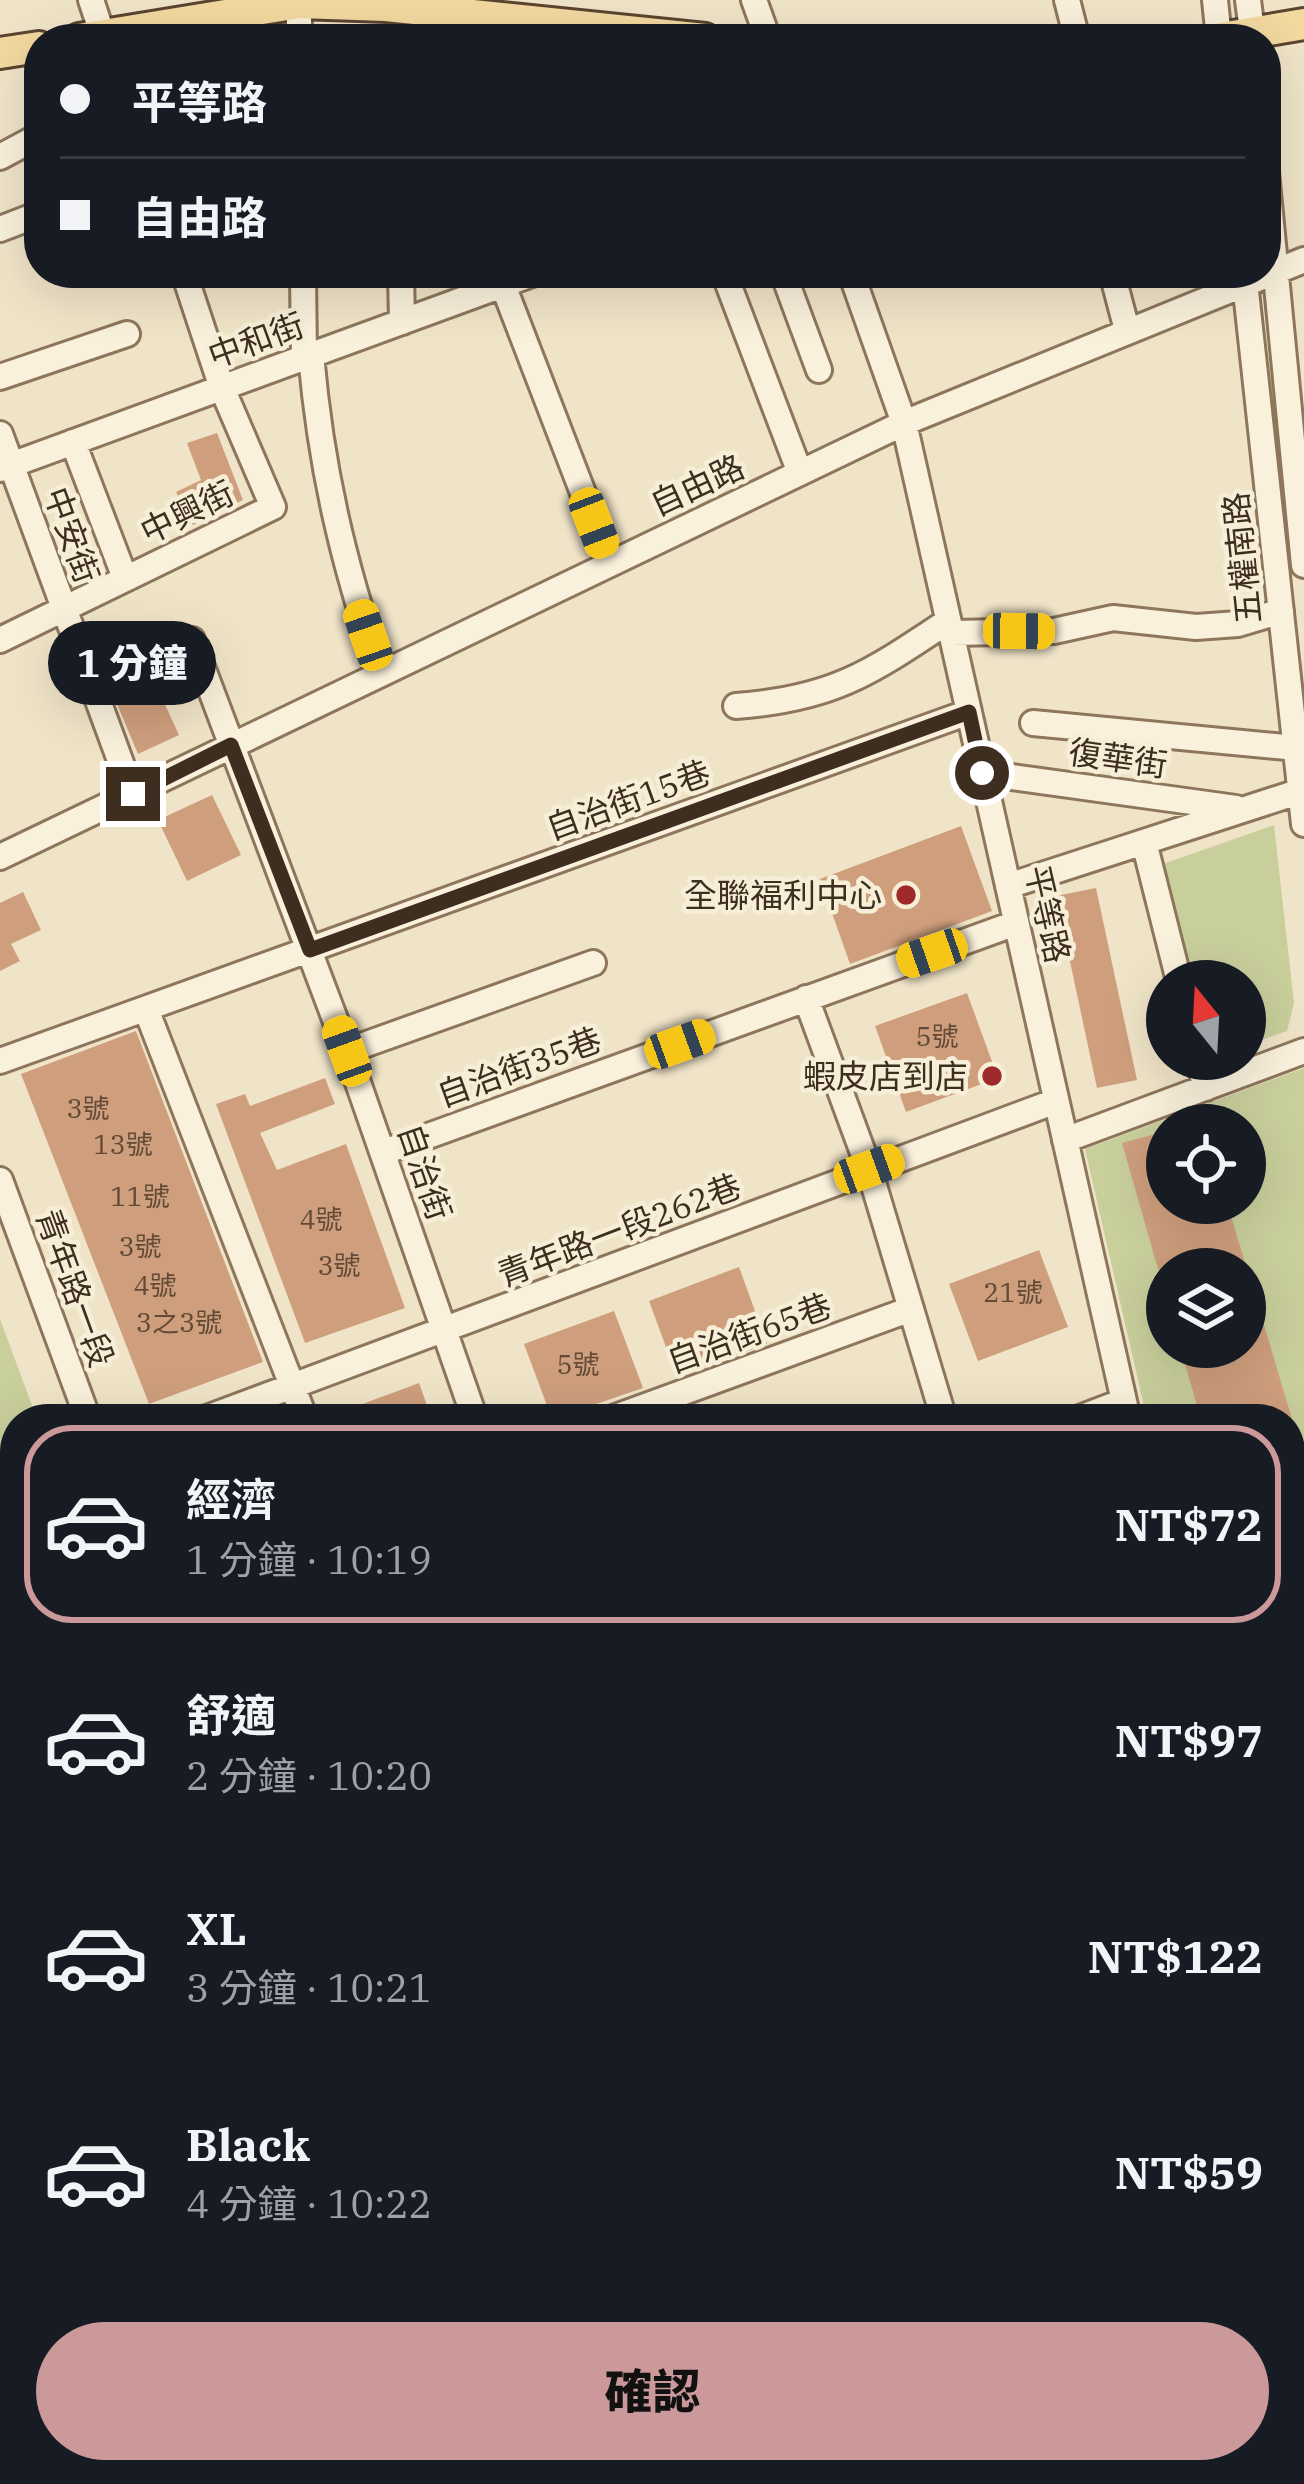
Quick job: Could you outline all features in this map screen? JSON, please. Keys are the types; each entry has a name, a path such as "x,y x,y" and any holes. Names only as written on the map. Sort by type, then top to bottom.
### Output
{"main road":[{"path":"153,24 223,7 299,3 386,6 560,24"}],"street":[{"path":"189,288 223,388"},
{"path":"304,288 326,489 343,563 380,671"},
{"path":"401,288 402,322"},
{"name":"中和街","path":"6,467 494,288"},
{"path":"503,288 610,563"},
{"path":"730,288 800,473"},
{"path":"789,288 819,370"},
{"name":"平等路","path":"855,288 904,424 1125,1404"},
{"path":"1116,288 1126,330"},
{"name":"自由路","path":"0,857 904,424 1223,288"},
{"name":"五權南路","path":"1245,288 1304,824"},
{"name":"五權南路","path":"1278,288 1304,565"},
{"path":"0,377 127,334"},
{"name":"中興街","path":"0,640 273,507 223,388"},
{"name":"中安街","path":"0,434 6,467 133,794"},
{"path":"73,442 125,578"},
{"path":"736,706 818,696 852,683 950,627 1054,632 1113,618 1196,627 1238,624 1281,611"},
{"name":"自治街","path":"192,640 384,1152 470,1404"},
{"name":"自治街15巷","path":"0,1061 969,712"},
{"path":"1034,723 1296,748"},
{"name":"復華街","path":"982,773 1244,809"},
{"name":"復華街","path":"1008,886 1302,790"},
{"path":"1144,842 1174,960"},
{"name":"自治街35巷","path":"384,1152 1016,923"},
{"path":"347,1051 593,963"},
{"path":"806,998 869,1169 940,1404"},
{"path":"146,1009 299,1404"},
{"path":"1065,1140 1304,1051"},
{"path":"1204,1080 1206,1088"},
{"name":"青年路一段262巷","path":"244,1404 1056,1101"},
{"name":"青年路一段","path":"0,1180 82,1404"},
{"name":"自治街65巷","path":"651,1404 911,1309"}],"green space":[{"path":"1274,825 1294,1003 1287,1031 1266,1038 1266,960 1184,960 1163,864"},
{"path":"1304,1068 1304,1404 1144,1404 1085,1149 1146,1126 1146,1224 1266,1224 1266,1104 1207,1104"},
{"path":"0,1319 31,1404 0,1404"}],"building":[{"path":"217,433 243,500 193,525 176,492 201,480 187,443"},
{"path":"151,674 179,735 138,754 112,692"},
{"path":"212,795 241,855 187,881 158,820"},
{"name":"全聯福利中心","path":"961,826 992,911 850,964 820,879"},
{"path":"1096,888 1137,1080 1097,1088 1056,896"},
{"path":"23,892 41,930 11,944 20,961 0,971 0,903"},
{"path":"967,993 998,1078 906,1112 875,1026"},
{"path":"136,1031 263,1362 149,1404 21,1074"},
{"path":"325,1078 335,1104 260,1133 277,1170 346,1144 405,1308 305,1343 216,1104 245,1094 250,1106"},
{"path":"1146,1137 1146,1224 1233,1224 1241,1248 1152,1248 1122,1143"},
{"path":"1039,1250 1068,1327 978,1361 949,1284"},
{"path":"739,1267 767,1344 677,1377 649,1301"},
{"path":"614,1311 643,1388 596,1404 546,1404 524,1344"},
{"path":"1266,1332 1288,1404 1197,1404 1186,1368 1266,1368"},
{"path":"419,1383 426,1404 362,1404"}],"place":[{"name":"全聯福利中心","path":"906,895"},
{"name":"蝦皮店到店","path":"992,1076"}],"route":[{"path":"133,794 231,745 310,950 969,712 982,773"}]}
